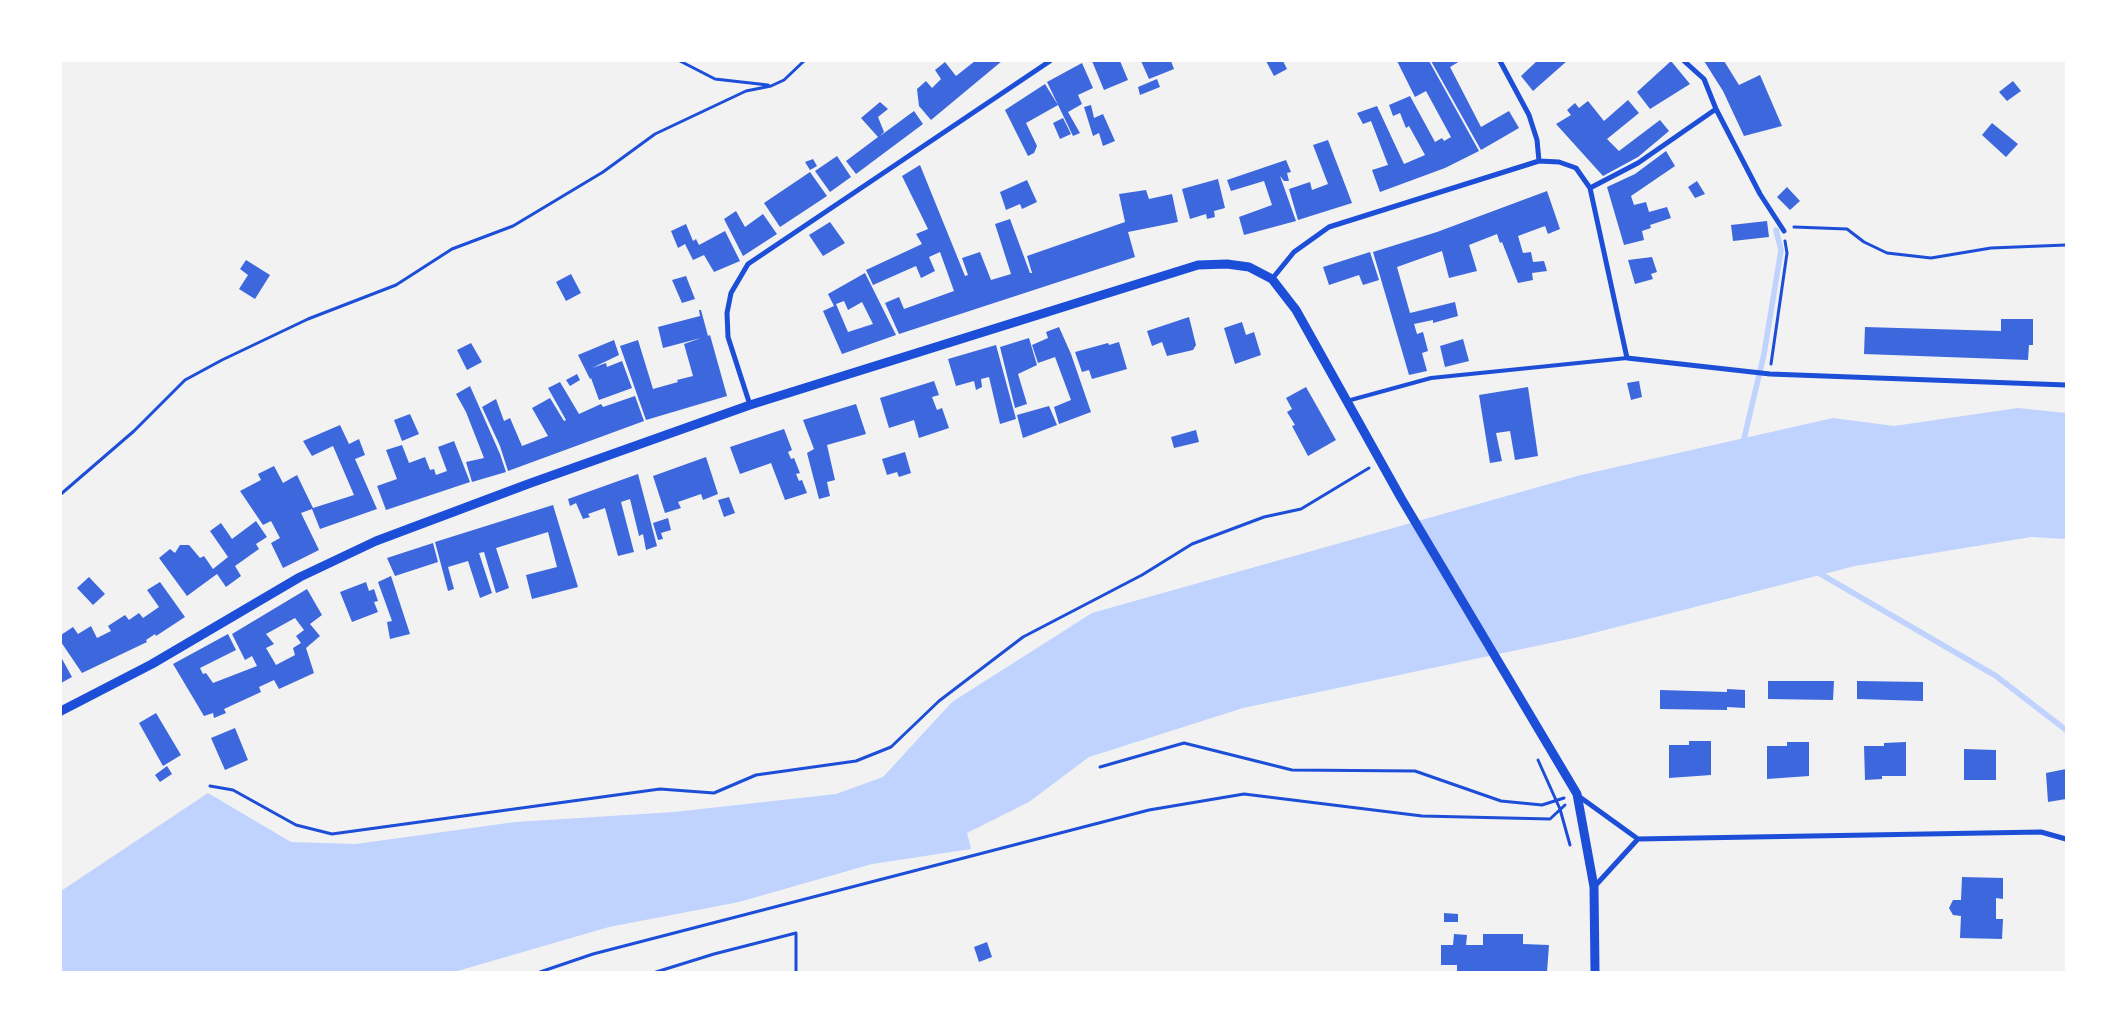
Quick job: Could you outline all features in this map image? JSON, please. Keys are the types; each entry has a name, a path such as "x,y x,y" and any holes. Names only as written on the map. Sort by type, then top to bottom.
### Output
{"street":[{"path":"750,405 728,337 727,313 731,293 738,278 748,264 1050,61"},
{"path":"1500,61 1530,115 1537,140 1539,161"},
{"path":"1684,61 1704,79 1716,109 1760,194 1784,231"},
{"path":"1590,188 1638,163 1716,109"},
{"path":"1272,279 1294,252 1328,227 1539,161 1559,162 1576,168 1590,188 1627,358 1770,374 2066,384"},
{"path":"61,711 152,664 300,577 376,542 750,405 1198,265 1227,264 1249,267 1272,279 1296,310 1401,498 1502,671 1577,794 1594,887 1595,972"},
{"path":"1577,794 1638,839 2041,832 2066,839"},
{"path":"1594,887 1638,839"}],"lane":[{"path":"1347,402 1431,378 1627,358"}],"path":[{"path":"680,61 715,79 771,86"},
{"path":"61,494 134,431 185,380 308,319 396,285 452,249 512,226 603,172 655,134 746,91 771,86 784,80 804,61"},
{"path":"1779,223 1800,228 1824,227 1847,229 1864,242 1887,253 1931,258 1991,248 2066,244"},
{"path":"1770,374 1787,253 1784,231"},
{"path":"210,786 233,790 296,825 332,834 660,789 714,793 756,775 856,762 891,747 939,701 1023,637 1142,575 1192,544 1264,517 1301,509 1380,460"},
{"path":"1100,767 1184,743 1292,770 1415,771 1501,801 1542,805 1577,794"},
{"path":"1536,754 1560,810 1571,848"},
{"path":"540,972 593,954 1149,810 1244,794 1422,816 1550,819 1577,794"},
{"path":"656,972 796,932 796,972"}],"water":[{"path":"2018,408 2066,413 2066,539 2031,537 1855,566 1574,638 1243,708 1089,757 1029,802 967,833 971,849 872,864 739,902 609,927 454,972 61,972 61,891 208,793 291,842 356,844 515,822 674,812 836,794 883,777 952,702 1092,613 1581,475 1833,418 1894,426"}],"building":[{"path":"975,61 1002,61 931,120 919,106 917,89 926,81 932,88 941,79 935,70 945,62 956,76"},
{"path":"1092,61 1120,61 1128,80 1104,90"},
{"path":"1141,61 1171,61 1174,69 1149,79"},
{"path":"1266,61 1283,61 1287,69 1274,76"},
{"path":"1397,61 1429,61 1479,151 1445,168 1380,192 1372,170 1388,165 1371,121 1363,124 1357,113 1377,106 1404,164 1425,155 1409,126 1406,128 1400,113 1393,116 1389,105 1410,96 1435,142 1442,138 1444,141 1451,137 1426,91 1415,97"},
{"path":"1431,61 1460,61 1450,67 1481,127 1509,111 1519,128 1481,150"},
{"path":"1537,61 1567,61 1533,91 1521,76"},
{"path":"1671,61 1690,84 1650,109 1637,92"},
{"path":"1704,61 1724,61 1739,85 1760,75 1782,126 1744,136 1723,91"},
{"path":"1082,63 1093,88 1078,95 1082,104 1068,112 1080,133 1073,136 1047,82"},
{"path":"1157,79 1160,87 1140,95 1138,87"},
{"path":"2013,81 2021,91 2007,101 1999,92"},
{"path":"1045,84 1058,105 1026,123 1037,146 1034,153 1028,156 1005,110"},
{"path":"1628,100 1639,113 1607,139 1619,151 1660,120 1669,131 1638,157 1603,176 1556,124 1571,115 1567,110 1575,103 1579,108 1588,101 1604,121"},
{"path":"880,102 888,109 878,117 884,132 880,136 914,111 923,124 856,174 846,161 878,137 861,118"},
{"path":"1091,105 1094,118 1103,114 1115,141 1103,146 1099,133 1093,136 1084,107"},
{"path":"1063,118 1071,134 1060,139 1053,123"},
{"path":"1992,123 2018,144 2006,157 1982,135"},
{"path":"1328,140 1352,203 1298,220 1289,189 1310,182 1312,190 1328,184 1313,145"},
{"path":"1666,151 1675,166 1631,196 1634,205 1646,202 1649,212 1667,207 1671,218 1650,225 1651,228 1642,231 1644,240 1624,245 1607,187 1635,174"},
{"path":"837,156 851,177 830,192 815,171"},
{"path":"813,159 817,166 810,170 805,162"},
{"path":"1286,160 1291,172 1287,173 1289,181 1284,181 1280,176 1296,221 1244,235 1239,217 1272,205 1264,181 1231,191 1227,180"},
{"path":"920,165 965,276 968,275 962,258 980,252 991,280 1011,274 995,224 1010,219 1030,273 1032,273 1027,256 1125,222 1119,194 1146,190 1149,199 1172,194 1178,222 1128,232 1135,257 899,334 885,303 899,297 904,309 954,291 940,252 929,257 935,271 921,278 916,266 873,285 866,270 922,244 916,234 928,229 902,176"},
{"path":"810,172 827,196 780,227 764,203"},
{"path":"1218,179 1225,208 1214,211 1215,217 1207,219 1206,214 1190,219 1182,189"},
{"path":"1027,180 1037,202 1022,209 1020,204 1006,210 1000,192"},
{"path":"1697,181 1705,194 1695,198 1688,187"},
{"path":"1787,187 1800,201 1790,210 1777,197"},
{"path":"1547,191 1560,229 1548,234 1545,226 1518,236 1523,253 1531,252 1533,262 1544,261 1547,271 1532,273 1533,280 1518,283 1497,234 1469,245 1477,271 1449,278 1442,251 1397,267 1410,313 1455,302 1458,316 1433,323 1433,320 1414,324 1417,334 1423,332 1428,351 1422,353 1427,371 1409,375 1373,252 1437,232"},
{"path":"736,211 745,227 763,214 777,234 743,256 724,219"},
{"path":"1767,221 1769,237 1733,241 1731,225"},
{"path":"830,222 845,243 823,256 809,235"},
{"path":"686,224 693,241 696,239 699,245 725,231 740,261 714,272 704,255 693,260 685,244 678,248 671,231"},
{"path":"1370,252 1379,280 1363,285 1359,275 1329,285 1323,267"},
{"path":"1652,257 1657,272 1651,274 1653,279 1635,284 1628,260"},
{"path":"246,260 270,275 255,299 239,289 248,275 240,269"},
{"path":"865,273 896,335 842,354 823,311 834,306 828,294","holes":["844,301 848,310 862,302 873,324 848,332 836,304"]},
{"path":"571,274 581,293 566,301 556,282"},
{"path":"686,276 695,299 682,303 672,280"},
{"path":"699,310 701,310 708,336 710,335 727,396 646,420 620,346 638,340 653,389 693,376 684,344 701,338 663,348 658,327 700,316"},
{"path":"1189,317 1196,345 1193,350 1167,356 1162,342 1152,346 1147,331"},
{"path":"2001,319 2033,319 2033,345 2029,345 2028,360 1864,354 1865,327 2001,331"},
{"path":"1242,322 1246,335 1254,332 1261,355 1235,364 1224,328"},
{"path":"1059,327 1071,354 1091,412 1059,424 1054,407 1071,400 1055,357 1038,363 1032,345 1048,338 1046,332"},
{"path":"1029,338 1037,365 1018,374 1027,404 1015,408 1000,347"},
{"path":"1463,339 1469,361 1445,367 1440,346"},
{"path":"614,340 619,355 592,368 606,363 607,367 622,361 632,388 599,400 591,378 578,355"},
{"path":"1119,342 1127,369 1092,379 1089,370 1082,372 1075,352"},
{"path":"471,343 482,362 467,370 457,350"},
{"path":"996,345 1016,419 1000,424 989,377 981,379 982,387 976,390 974,381 956,386 948,359"},
{"path":"577,374 580,380 570,386 566,380"},
{"path":"934,381 939,395 932,397 937,410 942,408 949,428 919,438 914,420 889,428 880,398"},
{"path":"1639,381 1642,397 1631,400 1627,383"},
{"path":"560,382 579,414 601,404 603,407 635,396 644,421 508,471 500,446 482,407 496,399 504,421 510,418 522,446 548,436 532,408 550,398 564,421 566,420 548,388"},
{"path":"470,386 506,472 472,482 466,462 484,458 466,412 456,394"},
{"path":"1306,387 1336,440 1308,456 1292,426 1295,425 1287,412 1292,409 1286,398"},
{"path":"1528,387 1538,456 1515,460 1510,431 1496,433 1502,461 1490,463 1479,395"},
{"path":"856,404 866,434 827,445 835,480 827,482 830,496 819,499 807,453 814,449 803,420"},
{"path":"1049,406 1057,425 1023,438 1017,415"},
{"path":"410,414 419,434 402,441 394,420"},
{"path":"340,425 349,444 359,439 365,455 355,459 377,509 320,529 312,509 301,513 319,550 283,568 271,543 280,538 271,521 263,525 240,491 261,480 258,474 274,466 283,483 297,475 313,508 354,495 333,446 312,456 303,441"},
{"path":"784,429 792,450 788,452 791,459 794,458 800,473 796,474 799,481 802,480 807,493 785,500 771,463 740,474 730,447"},
{"path":"1196,430 1199,442 1174,448 1171,437"},
{"path":"454,441 470,482 386,510 377,486 397,479 386,450 402,445 409,463 425,457 430,470 434,469 436,475 447,471 438,447"},
{"path":"905,452 911,473 899,477 897,472 887,475 882,459"},
{"path":"706,457 718,494 703,500 701,494 678,502 681,508 665,513 653,476"},
{"path":"638,474 657,546 646,550 643,534 639,536 630,499 621,502 634,552 618,556 605,508 588,514 590,517 583,519 576,503 570,506 568,499"},
{"path":"729,497 735,513 724,517 718,500"},
{"path":"553,505 578,587 532,599 526,575 557,567 548,532 496,548 509,588 496,593 484,552 479,553 492,593 480,598 468,561 448,567 454,589 448,591 435,542"},
{"path":"668,518 671,530 661,533 663,539 658,540 653,523"},
{"path":"256,521 267,537 256,544 259,549 235,566 241,576 226,587 217,574 187,596 159,558 170,549 175,553 180,545 189,545 200,558 204,556 213,569 228,557 210,531 221,523 232,539"},
{"path":"433,543 438,562 395,576 387,558"},
{"path":"391,576 410,634 390,639 387,622 392,621 378,582"},
{"path":"89,577 105,594 93,605 77,588"},
{"path":"160,582 185,617 156,636 155,634 146,640 147,642 82,673 61,642 61,635 73,627 78,634 91,626 97,638 111,631 108,626 125,615 129,620 139,613 143,618 159,607 147,590"},
{"path":"366,582 369,591 374,589 378,601 374,602 378,612 352,622 340,592"},
{"path":"307,589 322,615 310,624 320,636 306,648 314,673 279,689 274,680 259,687 261,692 224,709 226,713 214,718 213,713 204,716 173,664 228,634 236,650 200,668 203,674 206,673 213,683 257,666 252,656 245,660 232,634","holes":["295,618 304,630 296,636 301,643 293,648 295,655 276,665 266,648 274,644 266,634"]},
{"path":"61,657 72,677 61,683"},
{"path":"1768,681 1834,681 1833,700 1768,699"},
{"path":"1857,681 1923,682 1923,701 1857,699"},
{"path":"1727,689 1745,690 1745,708 1727,707 1727,710 1660,709 1660,690 1727,692"},
{"path":"156,713 181,755 163,766 139,723"},
{"path":"235,728 248,760 225,770 211,738"},
{"path":"1689,741 1711,741 1711,775 1669,778 1669,745 1689,745"},
{"path":"1787,742 1809,742 1809,776 1767,779 1767,746 1787,746"},
{"path":"1906,742 1906,776 1882,776 1882,779 1865,780 1864,746 1884,746 1884,743"},
{"path":"1964,749 1996,750 1996,780 1964,780"},
{"path":"167,766 172,774 160,782 155,775"},
{"path":"2066,769 2066,799 2048,802 2046,773"},
{"path":"1962,877 2003,878 2003,899 1996,898 1996,919 2003,919 2002,939 1960,938 1961,916 1953,915 1949,908 1953,900 1961,900"},
{"path":"1444,913 1458,914 1458,922 1444,922"},
{"path":"1454,934 1467,935 1466,945 1483,945 1483,934 1523,934 1523,944 1549,945 1547,972 1457,972 1457,965 1441,965 1441,945 1453,945"},
{"path":"987,942 992,957 979,962 974,947"}],"waterway":[{"path":"1743,443 1764,354 1781,250 1776,230"},
{"path":"1817,572 1996,676 2066,730"}]}
